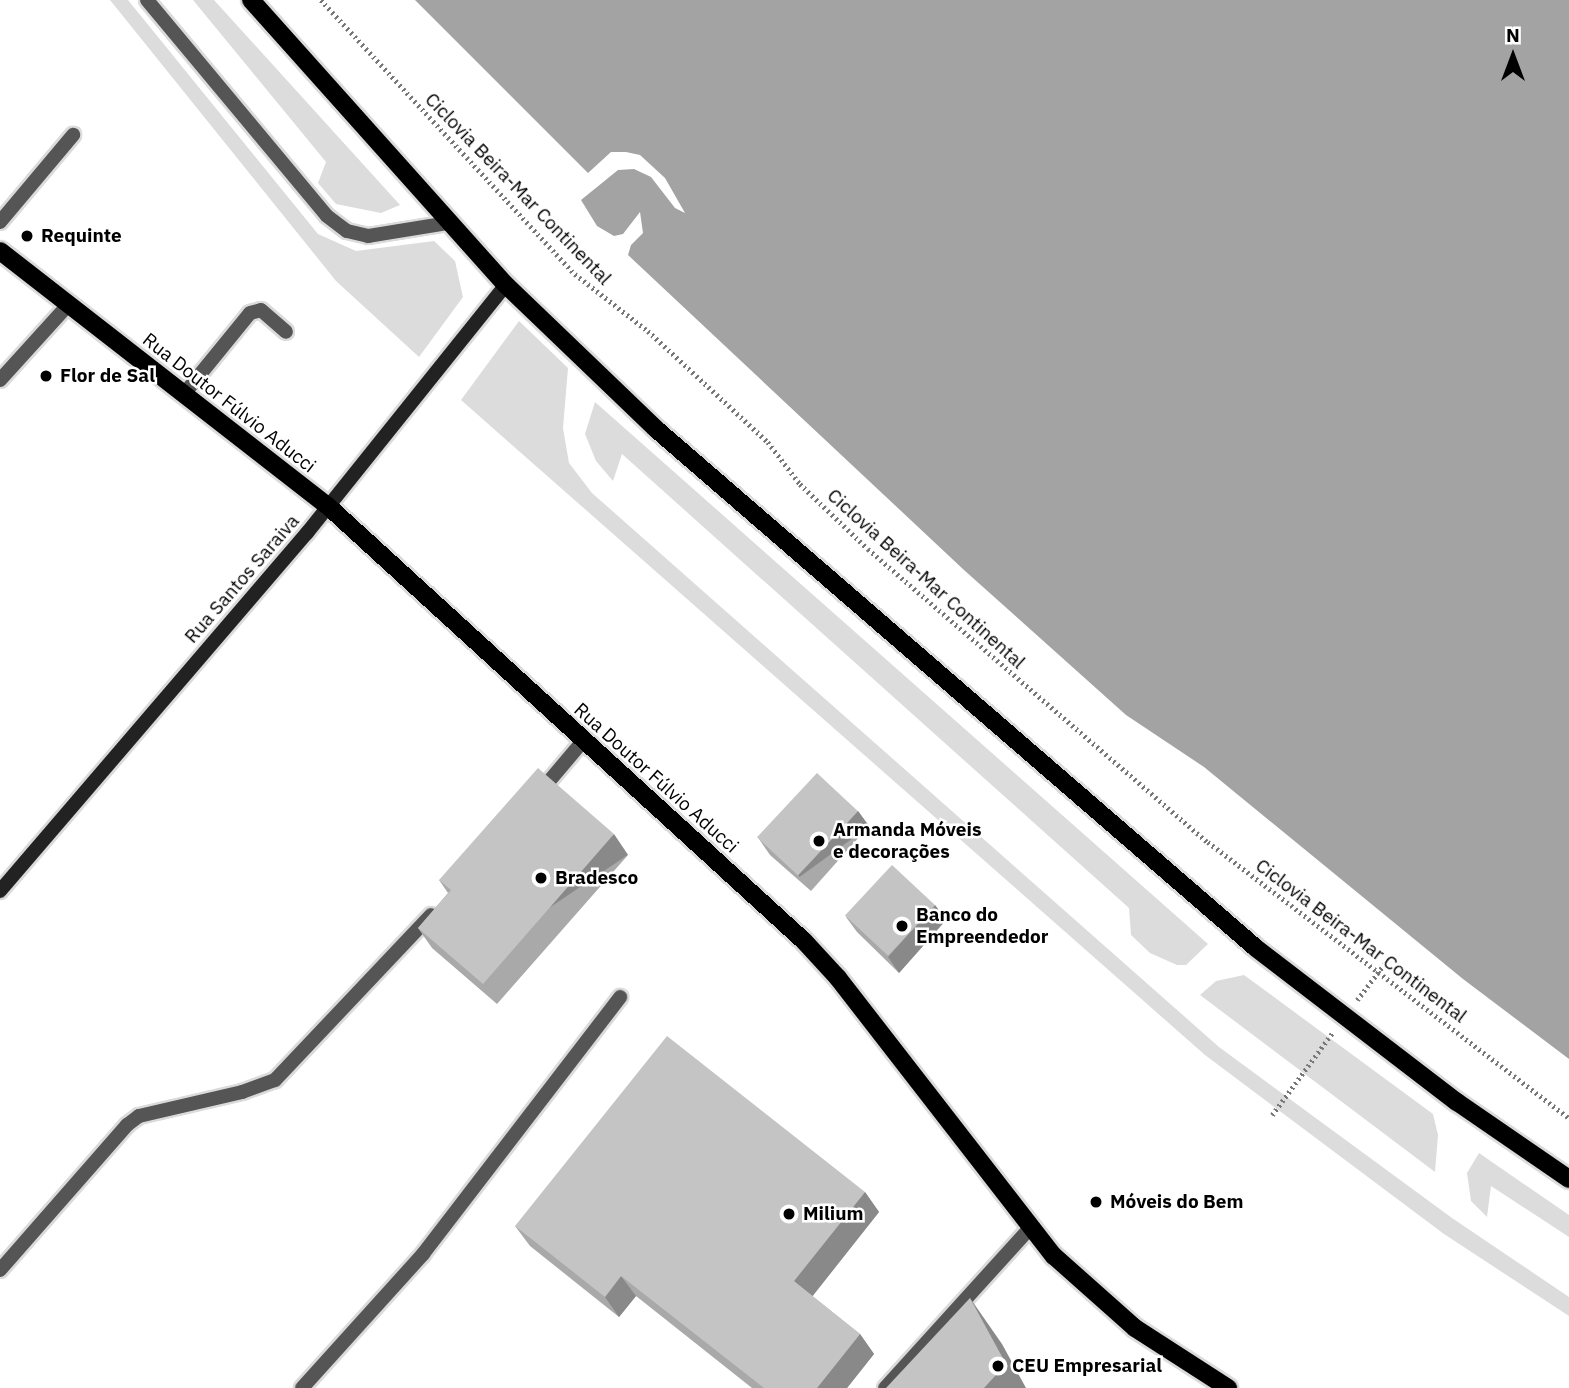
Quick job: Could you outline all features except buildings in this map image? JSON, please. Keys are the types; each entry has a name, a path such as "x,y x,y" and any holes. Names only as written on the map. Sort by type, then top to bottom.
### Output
{"main road":[{"path":"251,0 506,285 656,429 1256,948 1457,1102 1569,1179"},
{"name":"Rua Doutor Fúlvio Aducci","path":"0,251 329,507 804,941 838,978 1031,1227 1086,1288 1135,1328 1228,1388"},
{"name":"Rua Santos Saraiva","path":"0,891 329,507 506,285"}],"street":[{"path":"147,0 327,216 347,231 368,236 448,223"},
{"path":"0,222 74,135"},
{"path":"0,380 69,304"},
{"path":"184,394 250,313 261,310 286,332"},
{"path":"530,804 583,741"},
{"path":"0,1270 127,1125 139,1116 242,1092 275,1080 444,901"},
{"path":"302,1388 423,1254 620,997"},
{"path":"885,1388 1031,1227"}],"path":[{"name":"Ciclovia Beira-Mar Continental","path":"321,0 575,274 648,331 768,442 800,484 868,549 1208,842 1569,1118"},
{"path":"1272,1115 1386,962"}],"shaded area":[{"path":"110,0 128,0 318,234 356,251 434,241 455,261 463,297 419,357 336,281"},
{"path":"193,0 214,0 400,205 381,213 336,204 318,183 326,162"},
{"path":"415,0 1569,0 1569,1059 1463,979 1204,767 1126,715 964,570 628,255 631,245 643,233 640,212 623,234 614,236 597,226 581,200 618,170 634,169 651,177 675,208 685,213 665,178 640,155 626,152 611,152 588,173"},
{"path":"519,321 568,368 563,428 569,463 592,493 1219,1047 1452,1218 1569,1297 1569,1316 1444,1234 1205,1055 461,400"},
{"path":"595,402 1208,944 1186,965 1177,965 1150,953 1131,935 1129,908 622,454 613,481 596,461 585,434"},
{"path":"1244,975 1433,1114 1438,1135 1435,1172 1200,995 1216,981"},
{"path":"1479,1153 1569,1215 1569,1237 1491,1186 1487,1217 1471,1201 1467,1173"}],"place":[{"name":"Requinte","path":"27,236"},
{"name":"Flor de Sal","path":"46,376"},
{"name":"Armanda Móveis e decorações","path":"819,841"},
{"name":"Bradesco","path":"541,878"},
{"name":"Banco do Empreendedor","path":"902,926"},
{"name":"Móveis do Bem","path":"1096,1202"},
{"name":"Milium","path":"789,1214"},
{"name":"CEU Empresarial","path":"998,1366"}]}
